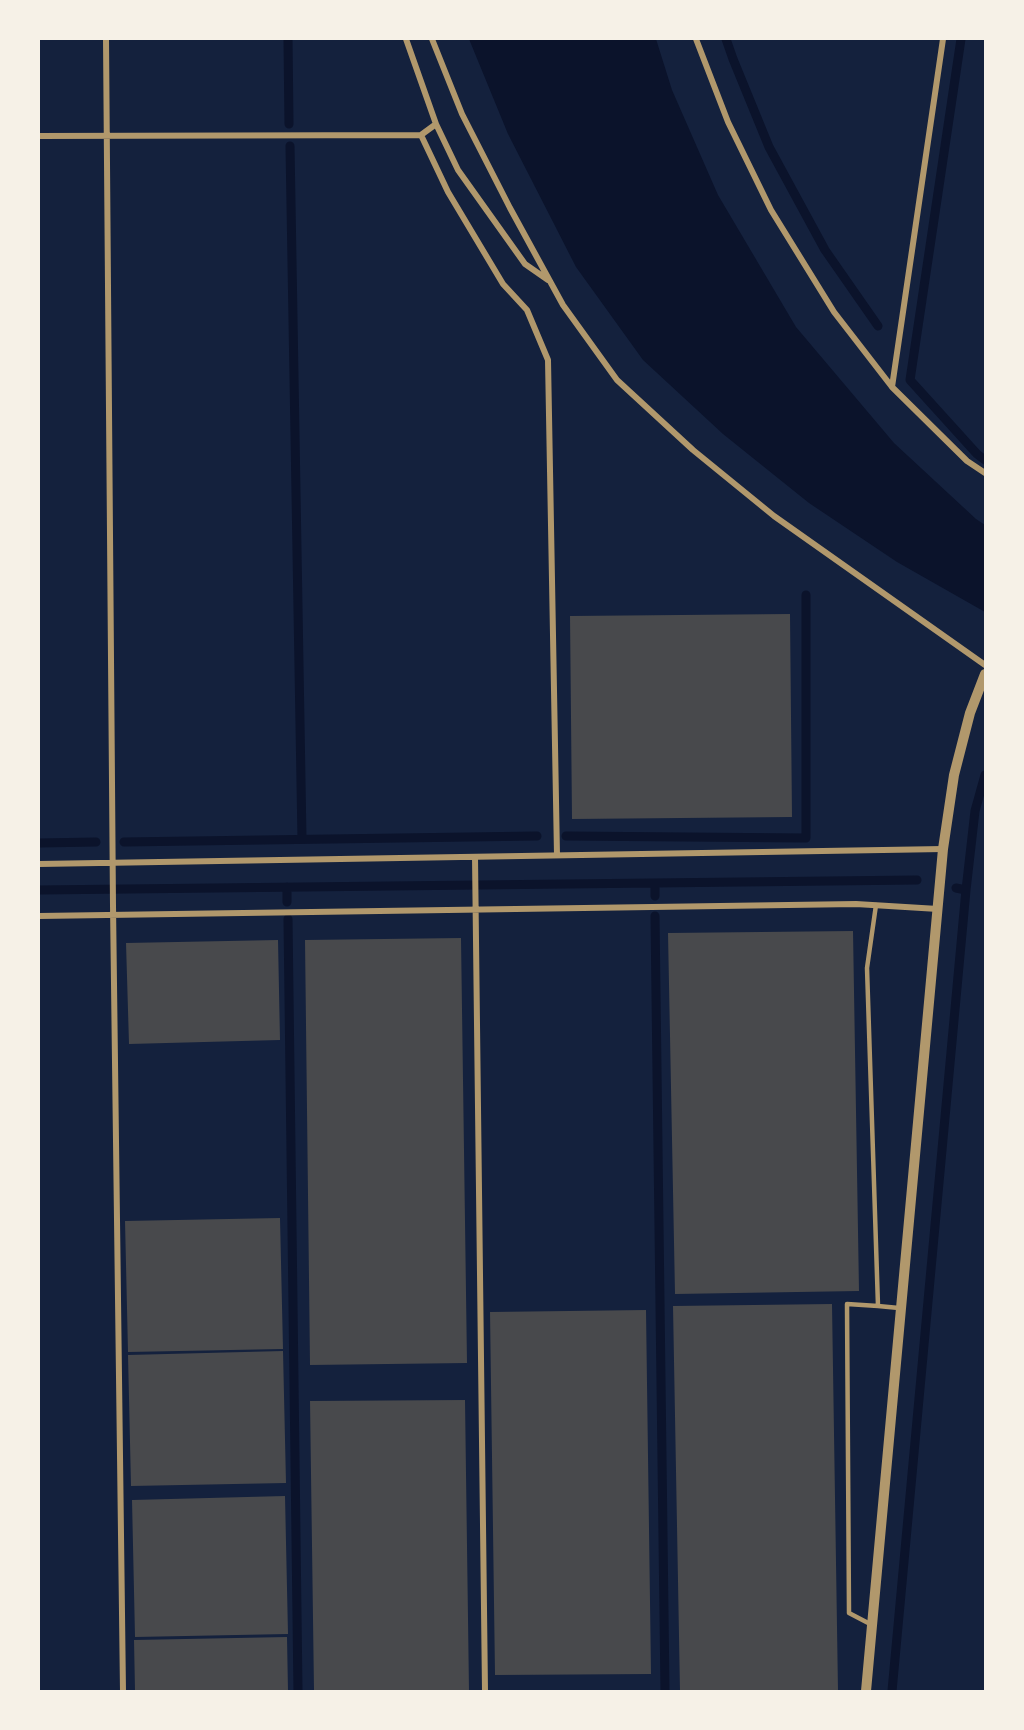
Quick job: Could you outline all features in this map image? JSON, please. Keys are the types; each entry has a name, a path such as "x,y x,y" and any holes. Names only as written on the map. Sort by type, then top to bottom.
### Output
{"street":[{"path":"106,39 113,914 123,1691"},
{"path":"406,39 436,124 458,170 525,264 550,282"},
{"path":"432,39 462,114 550,282 563,305 617,380 693,450 774,516 985,664"},
{"path":"696,39 728,122 771,210 834,312 892,387 967,461 985,473"},
{"path":"892,387 943,39"},
{"path":"39,136 421,135 436,124"},
{"path":"421,135 448,192 503,284 527,310 548,360 557,855"},
{"path":"866,1691 943,849 954,775 970,713 985,674"},
{"path":"39,864 943,849"},
{"path":"475,857 485,1691"},
{"path":"39,916 856,904 938,909"}],"lane":[{"path":"876,905 867,968 878,1306"},
{"path":"872,1624 849,1613 847,1304 901,1308"}],"water":[{"path":"469,39 656,39 672,90 718,195 796,327 894,443 985,525 985,612 897,562 809,503 723,434 643,360 576,267 508,134"}],"building":[{"path":"790,614 792,817 572,819 570,616"},
{"path":"853,931 859,1291 675,1294 668,933"},
{"path":"461,938 467,1363 310,1365 305,940"},
{"path":"278,940 280,1040 129,1044 126,943"},
{"path":"280,1218 283,1349 128,1352 125,1221"},
{"path":"832,1304 838,1691 680,1691 673,1306"},
{"path":"646,1310 651,1674 495,1675 490,1312"},
{"path":"283,1351 286,1483 131,1486 128,1355"},
{"path":"465,1400 469,1691 314,1691 310,1401"},
{"path":"285,1496 288,1634 135,1637 132,1500"},
{"path":"287,1637 288,1691 135,1691 134,1640"}],"waterway":[{"path":"288,39 289,124"},
{"path":"726,39 769,147 825,250 878,326"},
{"path":"961,39 910,380 985,460"},
{"path":"290,146 302,839"},
{"path":"566,836 806,838 806,595"},
{"path":"966,890 975,811 985,775"},
{"path":"124,842 537,836"},
{"path":"39,843 96,842"},
{"path":"39,890 917,880"},
{"path":"655,883 655,896"},
{"path":"287,887 287,902"},
{"path":"892,1691 966,890 956,888"},
{"path":"655,916 665,1691"},
{"path":"288,919 298,1691"}]}
